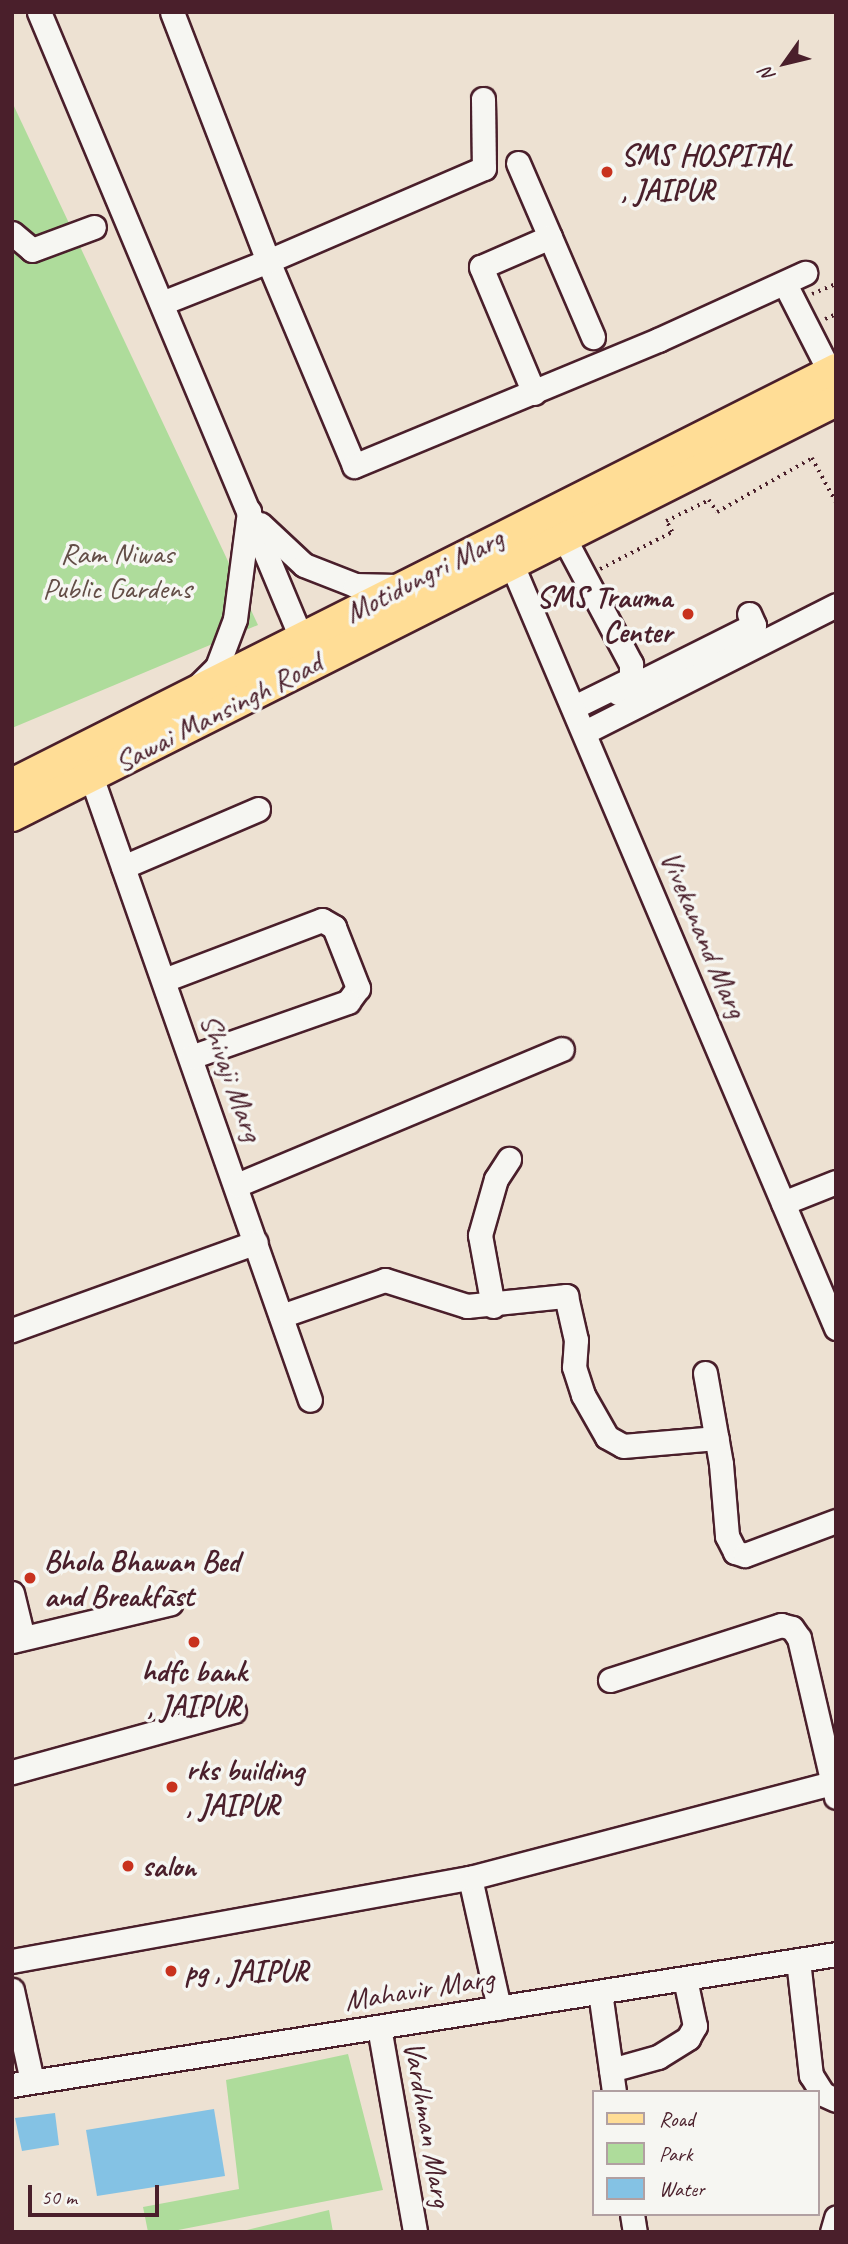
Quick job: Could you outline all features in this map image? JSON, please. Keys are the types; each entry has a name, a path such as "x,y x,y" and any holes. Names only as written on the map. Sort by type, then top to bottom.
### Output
{"main road":[{"name":"Motidungri Marg","path":"12,784 404,585 834,375"},
{"name":"Sawai Mansingh Road","path":"12,816 836,401"}],"street":[{"path":"39,12 313,664"},
{"path":"172,12 268,261 354,466 795,286 834,375"},
{"path":"162,303 268,261 484,167 483,99"},
{"path":"517,163 593,337"},
{"path":"12,233 32,250 94,227"},
{"path":"534,393 481,267 550,237"},
{"path":"249,511 273,541 304,565 355,585 376,589 404,585"},
{"path":"189,694 217,667 236,620 249,511"},
{"path":"564,538 631,664 631,679 579,717"},
{"name":"Vivekanand Marg","path":"512,565 579,717 836,1328"},
{"path":"579,717 836,605"},
{"path":"579,717 754,625 749,614"},
{"name":"Shivaji Marg","path":"91,776 237,1185 310,1401"},
{"path":"124,867 258,809"},
{"path":"164,980 322,920 334,927 358,988 348,1002 191,1057"},
{"path":"237,1185 562,1049"},
{"path":"493,1307 480,1235 496,1179 509,1159"},
{"path":"783,1203 836,1182"},
{"path":"12,1330 256,1242"},
{"path":"281,1316 385,1280 456,1303 493,1307 566,1296 576,1340 574,1367 583,1395 607,1437 623,1446 717,1438"},
{"path":"705,1373 717,1438 727,1536 735,1552 744,1555 836,1521"},
{"path":"12,1593 18,1640 171,1603"},
{"path":"12,1961 470,1878 834,1790 799,1638 792,1628 780,1625 610,1680"},
{"path":"12,1772 234,1711"},
{"path":"470,1878 499,2008"},
{"name":"Mahavir Marg","path":"22,2083 836,1954"},
{"path":"799,1960 811,2075 823,2094 836,2100"},
{"path":"600,1992 613,2081 688,2038 695,2026 685,1979"},
{"path":"12,1990 22,2083"},
{"name":"Vardhman Marg","path":"379,2026 415,2232"},
{"path":"832,2232 836,2218"}],"path":[{"path":"795,286 836,284"},
{"path":"820,321 836,314"},
{"path":"586,577 672,532 666,521 709,500 717,512 812,458 836,502"}],"green space":[{"name":"Ram Niwas Public Gardens","path":"12,102 258,625 12,728"},
{"path":"348,2054 383,2190 168,2232 148,2232 143,2207 239,2189 226,2080"},
{"path":"329,2210 333,2232 239,2232"}],"water":[{"path":"214,2109 225,2176 97,2196 86,2130"},
{"path":"55,2113 59,2145 22,2151 15,2118"}],"place":[{"name":"SMS HOSPITAL , JAIPUR","path":"607,172"},
{"name":"SMS Trauma Center","path":"688,614"},
{"name":"Bhola Bhawan Bed and Breakfast","path":"30,1578"},
{"name":"hdfc bank , JAIPUR","path":"194,1642"},
{"name":"rks building , JAIPUR","path":"172,1787"},
{"name":"salon","path":"128,1866"},
{"name":"pg , JAIPUR","path":"171,1971"}]}
